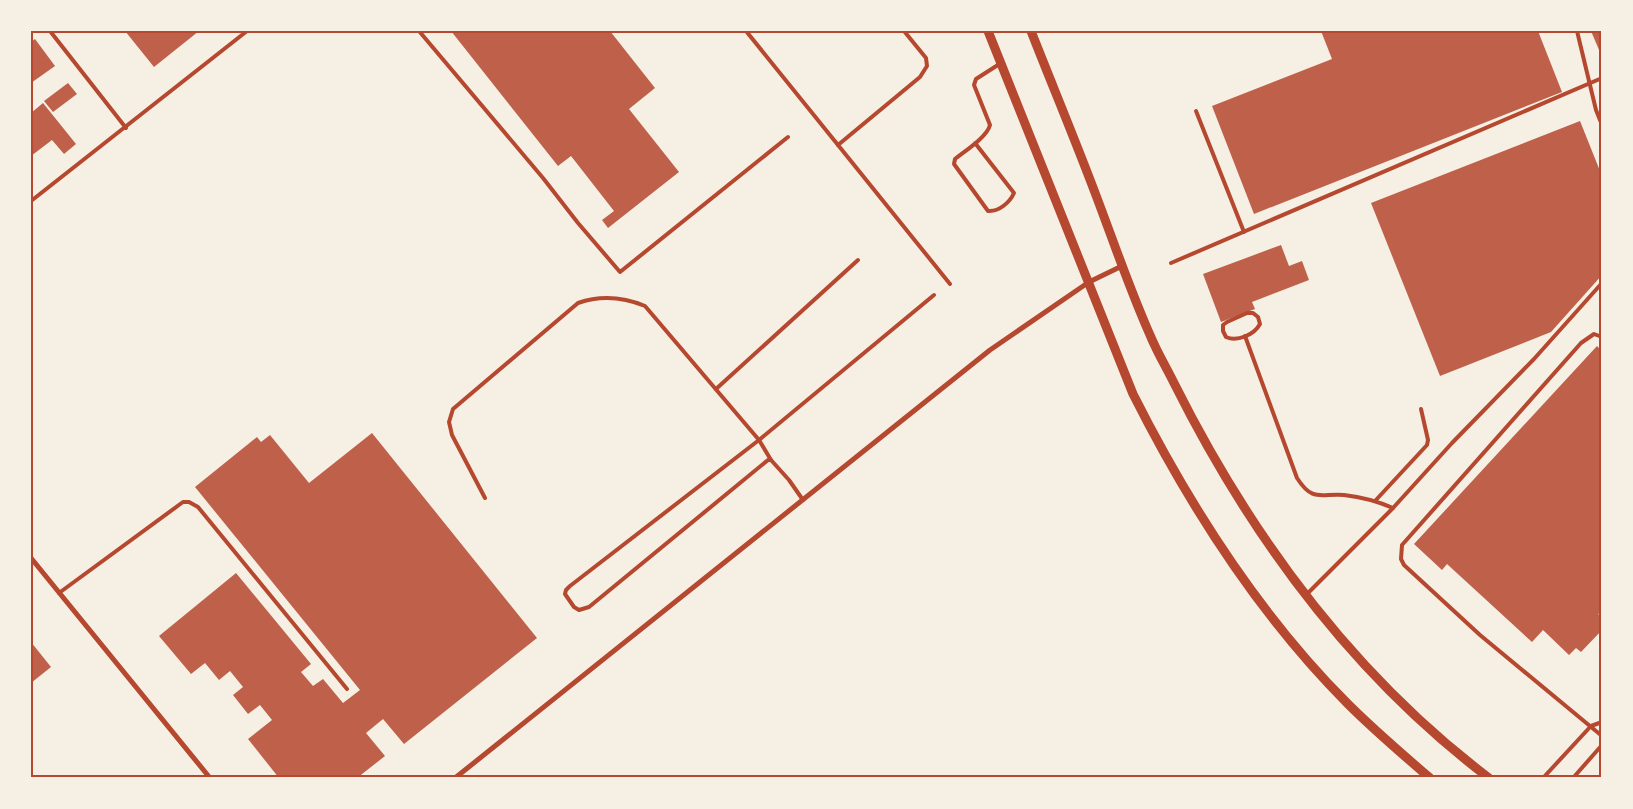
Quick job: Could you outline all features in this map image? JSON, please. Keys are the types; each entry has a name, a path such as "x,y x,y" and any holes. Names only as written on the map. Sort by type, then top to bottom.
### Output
{"street":[{"path":"988,31 1134,394 1153,433 1198,511 1234,566 1270,615 1341,697 1430,778"},
{"path":"1031,31 1150,335 1194,423 1253,523 1306,596 1341,638 1387,687 1435,733 1489,778"},
{"path":"455,778 990,350 1089,282 1122,266"},
{"path":"31,558 210,778"}],"lane":[{"path":"50,31 126,128"},
{"path":"31,201 247,31"},
{"path":"419,31 537,170 578,223 620,272 788,137"},
{"path":"746,31 950,284"},
{"path":"838,145 920,77 927,66 926,58 904,31"},
{"path":"1577,31 1596,110 1602,125"},
{"path":"975,143 1014,192 1012,197 998,210 988,210 954,164 955,160 989,130 990,125 975,92 974,85 976,79 1001,63"},
{"path":"1171,263 1602,78"},
{"path":"1196,111 1244,232"},
{"path":"716,390 858,260"},
{"path":"1306,596 1393,508 1452,443 1534,359 1602,282"},
{"path":"771,460 589,607 584,610 574,607 565,594 570,586 759,440 934,294"},
{"path":"485,498 452,435 449,422 453,409 578,303 590,299 603,298 628,299 645,306 759,440 771,460 789,480 802,500"},
{"path":"1247,313 1256,314 1259,320 1259,327 1245,336 1233,340 1228,339 1224,336 1223,325 1247,313"},
{"path":"1602,337 1594,334 1580,343 1402,545 1401,553 1404,565 1480,635 1602,736"},
{"path":"1245,336 1297,478 1303,488 1313,494 1322,496 1342,495 1375,501 1393,508"},
{"path":"1375,501 1427,445 1428,440 1420,409"},
{"path":"59,593 182,502 189,502 198,507 347,689"},
{"path":"1543,778 1591,726 1602,722"},
{"path":"1573,778 1602,745"}],"building":[{"path":"125,31 199,31 154,67"},
{"path":"451,31 610,31 655,88 629,109 679,172 608,228 602,220 614,211 571,156 558,166"},
{"path":"1321,31 1538,31 1562,92 1254,214 1212,106 1332,59"},
{"path":"1591,31 1602,31 1602,57"},
{"path":"35,39 55,66 31,83 31,42"},
{"path":"68,83 77,94 53,112 44,101"},
{"path":"43,103 76,144 64,154 52,140 31,156 31,113"},
{"path":"1580,121 1602,176 1602,275 1551,332 1440,376 1371,203"},
{"path":"1281,245 1289,266 1302,261 1309,280 1252,302 1255,309 1221,322 1203,274"},
{"path":"1597,346 1602,351 1602,612 1598,614 1602,617 1602,630 1581,652 1576,648 1569,655 1543,630 1532,642 1447,564 1442,570 1414,544"},
{"path":"372,433 537,638 404,744 383,719 366,733 385,756 357,778 279,778 248,739 272,720 260,705 248,714 233,695 243,687 230,671 219,680 205,663 191,674 159,636 236,573 311,664 301,672 313,686 323,679 343,703 360,690 195,487 257,437 261,442 270,435 309,483"},
{"path":"31,642 51,667 31,683"}]}
